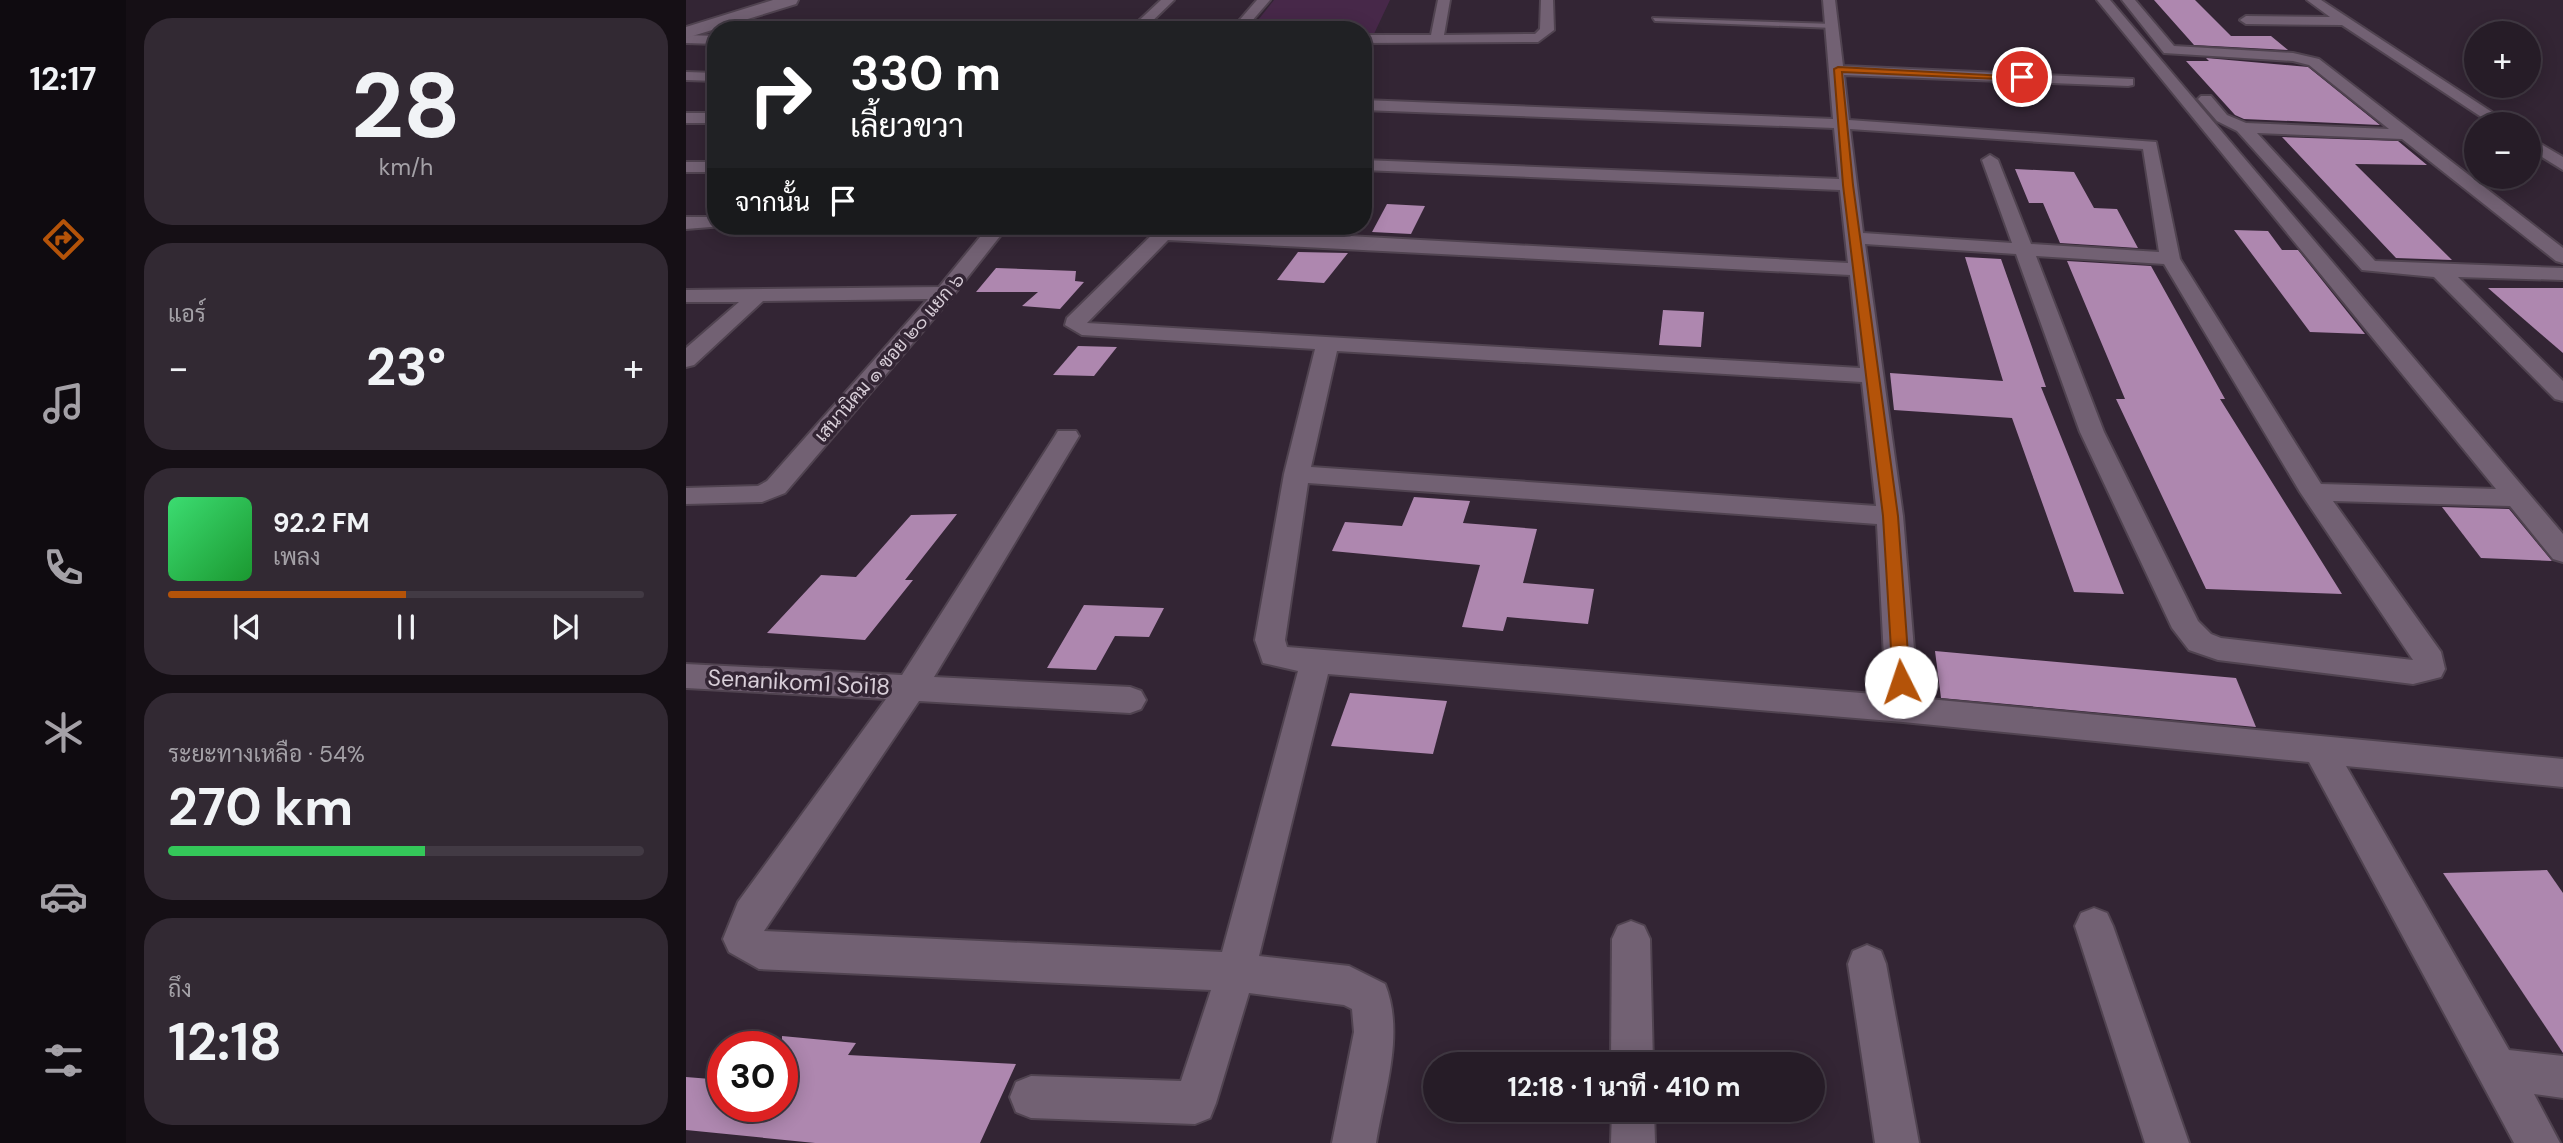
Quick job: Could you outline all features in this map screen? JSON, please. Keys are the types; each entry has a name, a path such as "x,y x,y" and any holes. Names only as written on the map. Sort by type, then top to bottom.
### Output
{"street":[{"path":"724,21 790,0"},
{"path":"1145,21 1168,0"},
{"path":"1245,21 1264,0"},
{"path":"1437,37 1444,0"},
{"path":"1372,39 1538,38 1547,30 1547,0"},
{"path":"1829,0 1848,185 1890,516 1903,709"},
{"path":"2102,0 2326,264 2563,552"},
{"path":"2128,0 2169,50 2168,55 2222,118 2243,128 2368,266 2563,274"},
{"path":"2313,0 2484,112"},
{"path":"2246,20 2345,21"},
{"path":"686,33 707,26"},
{"path":"686,39 707,40"},
{"path":"2169,50 2306,59 2563,257"},
{"path":"1838,69 2127,82"},
{"path":"686,76 707,77"},
{"path":"1372,105 1843,124 2150,145 2170,259 2313,492 2426,653 2430,669 2413,672 2218,649 2200,642 2187,628 2092,432 1990,160"},
{"path":"686,118 707,118"},
{"path":"2243,128 2405,134"},
{"path":"2541,150 2563,165"},
{"path":"1372,165 1848,185"},
{"path":"686,167 707,167"},
{"path":"686,223 707,223"},
{"name":"เสนานิคม ๑ ซอย ๒๐ แยก ๖","path":"686,496 762,494 776,486 945,293 992,235"},
{"path":"1162,235 1078,318 1076,325 1083,329 1874,376"},
{"path":"1254,235 1860,270"},
{"path":"1856,238 2170,259"},
{"path":"2440,271 2563,394"},
{"path":"686,296 945,293"},
{"path":"686,360 758,295"},
{"path":"1328,342 1297,474 1270,640 1274,655 1316,662 1903,709 2563,773"},
{"path":"1067,436 911,688 751,914 742,939 759,950 1236,972 1349,986 1371,998 1374,1032 1354,1143"},
{"path":"1297,474 1890,516"},
{"path":"2313,492 2517,498"},
{"path":"1031,1097 1195,1103 1236,972 1316,662"},
{"path":"686,701 696,677"},
{"name":"Senanikom1 Soi18","path":"696,677 1130,700"},
{"path":"2320,751 2538,1143"},
{"path":"2094,926 2167,1143"},
{"path":"1631,939 1632,1052"},
{"path":"1867,964 1897,1143"},
{"path":"2496,1069 2563,1077"},
{"path":"1633,1122 1633,1143"}],"lane":[{"path":"1655,19 1833,26"}],"shaded area":[{"path":"1274,0 1390,0 1373,36 1372,21 1257,21"}],"building":[{"path":"2154,0 2195,0 2231,36 2271,36 2288,50 2194,45"},
{"path":"2206,58 2308,67 2380,125 2244,119 2235,115 2186,61 2209,61"},
{"path":"2282,137 2398,141 2427,165 2355,164 2452,260 2396,258"},
{"path":"2015,169 2074,172 2094,208 2117,209 2138,248 2060,243 2043,203 2029,203"},
{"path":"1387,204 1425,206 1411,234 1372,232"},
{"path":"2234,230 2268,231 2282,250 2298,250 2365,334 2310,332"},
{"path":"1298,252 1348,253 1324,283 1277,280"},
{"path":"1965,257 2001,259 2046,387 2041,387 2124,594 2074,592 2012,418 1894,410 1890,373 2003,381"},
{"path":"2067,261 2151,266 2225,399 2220,399 2342,594 2206,589 2116,399 2125,399"},
{"path":"996,268 1076,271 1075,281 1084,282 1060,309 1022,306 1038,292 976,292"},
{"path":"2488,288 2563,288 2563,353 2512,309"},
{"path":"1663,310 1704,312 1701,347 1659,345"},
{"path":"1078,346 1117,347 1094,376 1053,375"},
{"path":"1414,497 1470,501 1463,523 1537,529 1523,583 1594,589 1588,624 1507,617 1503,631 1462,627 1480,565 1332,551 1345,522 1402,526"},
{"path":"2442,507 2509,509 2552,561 2481,558"},
{"path":"957,514 905,580 913,580 865,640 767,633 821,575 856,577 911,515"},
{"path":"1084,605 1164,608 1149,637 1115,636 1096,670 1047,668"},
{"path":"1935,651 2236,678 2256,727 1941,698"},
{"path":"1350,693 1447,701 1433,754 1331,746"},
{"path":"2547,870 2563,893 2563,1053 2443,873"},
{"path":"798,1038 856,1043 848,1055 1016,1064 980,1143 815,1143 686,1130 686,1077 707,1079 707,1122 798,1122"}],"route":[{"path":"1901,682 1890,516 1848,185 1838,69 2022,77"}]}
